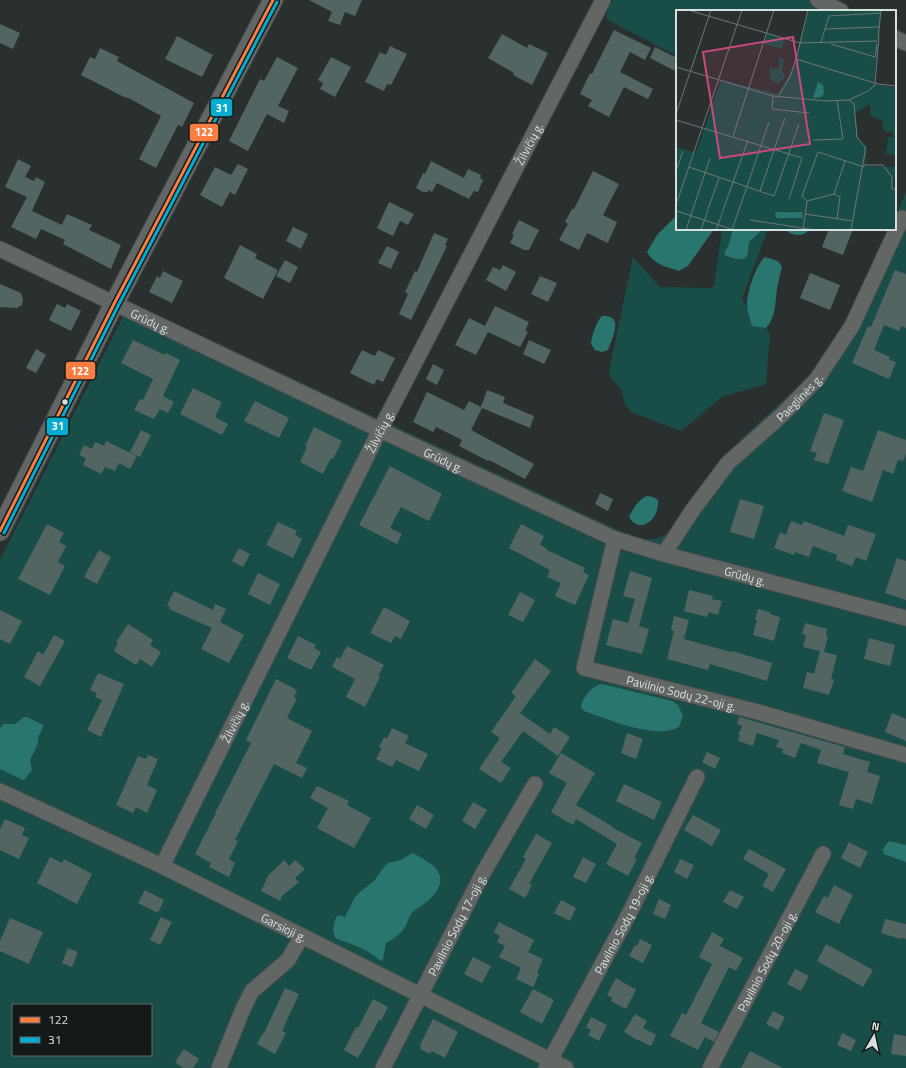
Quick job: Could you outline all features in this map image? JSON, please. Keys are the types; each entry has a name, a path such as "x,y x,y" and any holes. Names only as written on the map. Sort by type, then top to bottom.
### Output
{"street":[{"path":"0,531 114,304 273,0"},
{"name":"Žilvičių g.","path":"162,866 380,430 603,0"},
{"path":"818,0 839,10"},
{"path":"896,38 906,43"},
{"name":"Paeglinės g.","path":"664,554 692,511 728,463 783,414 817,379 852,326 905,215"},
{"name":"Grūdų g.","path":"0,249 380,430 615,539 664,554 906,618"},
{"name":"Pavilnio Sodų 22-oji g.","path":"615,539 584,668 758,712 906,755"},
{"name":"Pavilnio Sodų 19-oji g.","path":"548,1064 629,914 697,777"},
{"name":"Pavilnio Sodų 17-oji g.","path":"383,1068 483,873 535,784"},
{"name":"Garsioji g.","path":"0,791 162,866 421,995 548,1064 566,1068"},
{"name":"Pavilnio Sodų 20-oji g.","path":"710,1068 823,854"},
{"path":"219,1068 252,991 288,960 302,936"}],"shaded area":[{"path":"613,0 808,0 816,4 818,9 676,10 676,55 610,21 606,17"},
{"path":"906,192 906,1068 0,1068 0,560 130,303 618,530 643,539 655,539 667,534 698,491 742,438 811,375 847,319 890,230 896,230 896,215"},
{"path":"676,216 676,230 713,230 688,266 679,271 657,262 647,252 657,235"},
{"path":"722,230 733,230 727,257 740,260 748,248 749,242 761,230 768,230 742,299 747,306 752,326 766,328 770,334 766,384 722,397 681,431 631,412 625,404 621,389 612,380 609,371 633,257 660,287 712,288 714,286"},
{"path":"733,230 761,230 749,242 748,254 745,258 738,259 726,256 724,254 729,244"},
{"path":"786,230 809,230 801,235 790,233"},
{"path":"765,257 778,261 782,267 777,286 772,319 766,328 752,326 747,304 753,279 758,266"},
{"path":"602,316 609,316 613,319 615,328 608,350 602,352 595,350 591,344 595,329"},
{"path":"647,496 658,500 657,510 649,522 641,525 637,524 629,517 638,502"},
{"path":"602,684 672,701 678,705 683,716 679,727 669,730 645,730 618,723 584,711 581,707 586,696 592,689"},
{"path":"24,717 43,725 43,728 38,737 38,743 30,760 32,770 23,780 0,769 0,729 3,724 15,724"},
{"path":"889,841 906,845 906,862 884,854 883,849"},
{"path":"412,853 428,862 438,871 440,876 440,885 429,900 411,914 400,933 386,943 383,959 381,961 365,950 335,938 333,929 336,917 339,915 345,917 355,897 374,881 388,863 401,860"}],"building":[{"path":"309,0 362,0 355,16 345,12 340,25 328,21 332,12"},
{"path":"0,24 20,33 13,49 0,43"},
{"path":"614,30 651,48 645,60 630,52 620,72 653,89 648,99 624,87 609,117 588,106 592,100 580,94 590,73 592,74"},
{"path":"502,34 527,48 529,44 548,53 532,85 513,75 514,73 488,58"},
{"path":"177,36 213,55 202,77 165,59"},
{"path":"390,46 407,54 391,85 387,84 384,91 365,82 380,52 386,55"},
{"path":"655,47 676,58 676,71 650,58"},
{"path":"100,48 119,57 117,61 194,103 182,127 178,125 156,168 139,159 161,116 127,97 126,98 81,75 90,57 95,59"},
{"path":"277,57 298,68 278,106 289,111 284,123 267,114 248,151 229,141 260,79 264,81"},
{"path":"331,57 351,67 335,97 320,89 323,83 318,80"},
{"path":"18,159 31,166 25,177 34,181 36,177 45,182 32,211 62,225 67,214 92,225 89,230 121,245 111,269 63,244 65,240 41,229 36,239 11,227 27,197 5,187"},
{"path":"431,161 464,178 468,169 481,175 480,178 483,180 478,192 474,191 469,199 437,183 432,192 428,190 428,192 423,192 416,188"},
{"path":"238,164 248,169 235,195 230,192 222,207 200,195 215,167 231,175"},
{"path":"593,171 619,184 603,215 617,222 608,243 587,233 579,250 559,240 568,224 565,222 572,209 574,209"},
{"path":"389,202 414,214 408,225 400,221 393,236 377,228"},
{"path":"519,220 539,230 529,250 524,250 510,243 514,235 512,234"},
{"path":"293,227 308,234 301,249 286,241"},
{"path":"829,230 853,230 843,255 822,247"},
{"path":"434,233 448,239 445,245 447,246 411,320 399,314 408,294 405,292 415,271 417,272"},
{"path":"240,245 257,254 255,258 278,270 263,299 224,278"},
{"path":"387,246 399,252 391,269 378,263"},
{"path":"285,260 298,267 290,283 276,276"},
{"path":"503,265 516,272 506,291 486,280 493,267 500,270"},
{"path":"895,270 906,274 906,328 901,326 899,331 884,325 874,350 890,357 889,360 896,362 889,379 852,363 868,326 871,327"},
{"path":"163,271 183,281 172,303 149,292 157,276 160,278"},
{"path":"810,273 840,285 830,310 800,298"},
{"path":"540,276 557,283 548,302 531,294"},
{"path":"0,284 21,293 23,299 22,305 17,308 0,307"},
{"path":"57,304 65,308 67,304 81,311 71,331 49,320"},
{"path":"495,306 529,322 525,331 528,332 520,347 488,332 476,355 455,345 469,318 485,326"},
{"path":"133,340 165,355 166,353 180,360 163,396 174,402 168,413 160,409 154,419 134,410 140,399 143,400 153,379 121,363"},
{"path":"529,340 551,350 544,364 523,354"},
{"path":"36,349 46,355 36,373 26,368"},
{"path":"362,350 375,356 378,350 395,358 383,382 377,379 374,385 350,373"},
{"path":"433,364 444,370 437,385 426,379"},
{"path":"193,388 222,402 215,417 228,424 222,435 180,414"},
{"path":"487,390 505,397 503,403 534,416 530,428 482,408 471,430 534,464 525,479 459,446 462,440 436,427 433,432 413,422 427,392 464,410 469,401 481,407"},
{"path":"255,401 289,418 279,438 244,421"},
{"path":"824,413 844,420 828,464 814,460 817,453 810,451"},
{"path":"314,427 342,441 323,474 300,462 307,447 305,446"},
{"path":"141,430 151,435 140,457 130,452"},
{"path":"878,430 906,440 906,454 903,461 898,460 893,474 883,470 872,502 842,491 851,467 863,471"},
{"path":"106,441 137,456 130,469 119,463 115,471 105,467 101,474 83,465 86,458 79,455 84,445 92,449 95,442 104,446"},
{"path":"390,466 442,494 429,521 401,507 390,528 402,534 397,544 359,525"},
{"path":"600,493 613,499 608,511 595,504"},
{"path":"740,499 764,506 754,539 730,532"},
{"path":"791,521 802,525 804,521 844,536 848,525 876,534 866,561 856,557 852,566 836,560 837,555 813,546 809,557 795,552 794,555 774,548 780,532 786,535"},
{"path":"278,522 297,531 295,535 302,539 293,558 266,545"},
{"path":"47,524 64,533 59,542 66,546 58,562 65,566 50,595 18,579"},
{"path":"521,524 544,536 540,545 547,550 585,568 583,572 589,575 575,605 555,596 561,583 547,577 550,570 509,548"},
{"path":"239,548 250,554 243,567 232,561"},
{"path":"99,550 111,557 97,584 84,577"},
{"path":"897,558 906,561 906,600 885,593"},
{"path":"630,571 652,578 639,626 649,629 642,654 606,645 613,619 628,623 635,599 623,596"},
{"path":"258,573 280,584 270,605 248,594"},
{"path":"689,590 713,596 712,599 722,601 718,615 709,612 707,617 684,611"},
{"path":"174,591 213,610 215,604 226,609 220,622 244,635 229,663 201,649 212,628 169,609 170,607 167,605"},
{"path":"520,592 535,600 523,622 508,615"},
{"path":"384,607 410,621 401,639 395,636 391,643 370,633"},
{"path":"758,609 770,612 770,614 780,617 774,641 753,635"},
{"path":"0,610 22,621 10,644 0,639"},
{"path":"674,616 689,620 684,639 772,663 767,681 710,664 708,670 667,659 674,631 671,630"},
{"path":"805,623 827,629 826,635 828,636 824,652 837,655 831,679 834,680 829,695 803,688 807,672 814,674 820,651 803,647 806,635 802,634"},
{"path":"128,624 153,640 150,645 161,652 152,667 140,659 136,665 114,651 118,643 116,642"},
{"path":"54,635 65,641 40,686 24,677 38,651 43,655"},
{"path":"298,636 316,645 314,648 321,652 311,670 287,658"},
{"path":"869,638 895,645 890,666 864,659"},
{"path":"347,646 384,665 378,676 380,677 365,707 346,697 355,679 332,667 337,657 340,659"},
{"path":"535,659 551,671 520,713 550,734 554,727 570,737 558,756 523,731 501,762 511,768 501,783 479,769 500,738 491,732 516,696 511,693"},
{"path":"98,673 124,684 101,737 87,730 102,700 95,697 97,693 90,690"},
{"path":"276,679 297,690 294,697 297,698 287,718 312,731 296,763 307,768 302,778 274,764 235,840 238,841 229,859 235,863 229,877 209,867 211,863 195,854 251,743 246,740"},
{"path":"892,713 906,719 906,741 885,732"},
{"path":"739,717 845,747 843,754 870,762 867,772 880,776 872,804 856,799 853,809 839,805 849,772 817,763 821,750 801,743 795,758 782,753 783,749 776,747 779,740 757,733 753,746 738,741 740,735 738,735 742,726 737,724"},
{"path":"392,728 409,736 405,743 428,754 419,771 396,760 392,767 376,759 382,748 379,747 384,737 387,739"},
{"path":"627,733 643,739 636,759 621,753"},
{"path":"707,752 720,758 715,769 702,762"},
{"path":"561,753 595,773 576,805 613,828 642,843 634,858 637,859 628,876 606,864 617,844 576,819 573,825 551,812 567,783 549,773"},
{"path":"148,755 158,759 147,785 157,790 147,813 136,807 133,813 116,805 138,756 146,759"},
{"path":"624,784 662,802 654,820 616,801"},
{"path":"317,786 349,801 347,805 371,818 354,848 317,828 328,808 310,798"},
{"path":"473,802 487,810 475,829 462,821"},
{"path":"417,805 434,815 426,829 409,819"},
{"path":"693,815 721,830 712,846 684,830"},
{"path":"5,819 25,828 22,835 29,838 19,859 0,850 0,829"},
{"path":"536,834 552,843 529,884 532,885 525,898 509,889 526,859 523,857"},
{"path":"849,842 868,852 860,868 841,858"},
{"path":"749,849 786,869 773,892 762,886 769,874 743,859"},
{"path":"50,857 62,863 64,859 92,874 77,904 37,883"},
{"path":"583,857 596,864 586,883 573,877"},
{"path":"680,859 694,865 687,879 674,872"},
{"path":"284,860 289,866 295,860 305,869 295,878 299,882 282,896 280,901 261,891 268,876"},
{"path":"834,885 853,895 839,924 815,912 824,896 828,898"},
{"path":"145,890 164,900 158,913 138,903"},
{"path":"730,890 744,897 737,909 723,902"},
{"path":"659,899 671,905 665,919 653,914"},
{"path":"561,900 576,908 570,921 554,913"},
{"path":"161,917 172,922 160,945 150,940"},
{"path":"10,918 43,932 29,964 0,951 0,941"},
{"path":"885,919 906,924 906,939 881,933"},
{"path":"499,922 534,940 528,952 543,959 537,973 539,974 533,987 516,979 521,968 499,957 505,946 497,942 500,936 494,932"},
{"path":"712,932 724,939 720,946 743,958 736,971 729,967 701,1023 719,1032 714,1042 705,1037 698,1050 670,1036 682,1013 686,1015 712,964 699,957"},
{"path":"640,939 652,945 643,963 629,956 635,945 637,946"},
{"path":"826,944 873,970 863,987 817,961"},
{"path":"68,948 78,952 72,967 62,963"},
{"path":"473,957 491,966 482,983 464,974"},
{"path":"795,969 809,976 801,991 787,984"},
{"path":"616,978 636,990 626,1009 611,1001 612,998 607,995"},
{"path":"285,988 299,994 282,1031 286,1033 275,1054 257,1044 264,1033"},
{"path":"533,989 554,1000 542,1024 520,1012"},
{"path":"373,999 388,1007 358,1058 344,1050 356,1027 358,1028"},
{"path":"773,1011 785,1017 778,1030 766,1024"},
{"path":"635,1014 647,1021 643,1028 656,1035 651,1046 624,1032"},
{"path":"591,1017 607,1025 599,1041 588,1035 591,1030 586,1027"},
{"path":"433,1019 458,1032 445,1058 432,1051 430,1054 420,1049 420,1045"},
{"path":"842,1033 856,1040 851,1051 837,1045"},
{"path":"894,1034 906,1036 906,1056 891,1054"},
{"path":"184,1049 199,1059 193,1068 183,1068 175,1062"},
{"path":"750,1051 783,1068 741,1068"}],"transit line":[{"name":"122","path":"0,531 114,304 273,0"},
{"name":"31","path":"4,533 118,306 277,2"}]}
